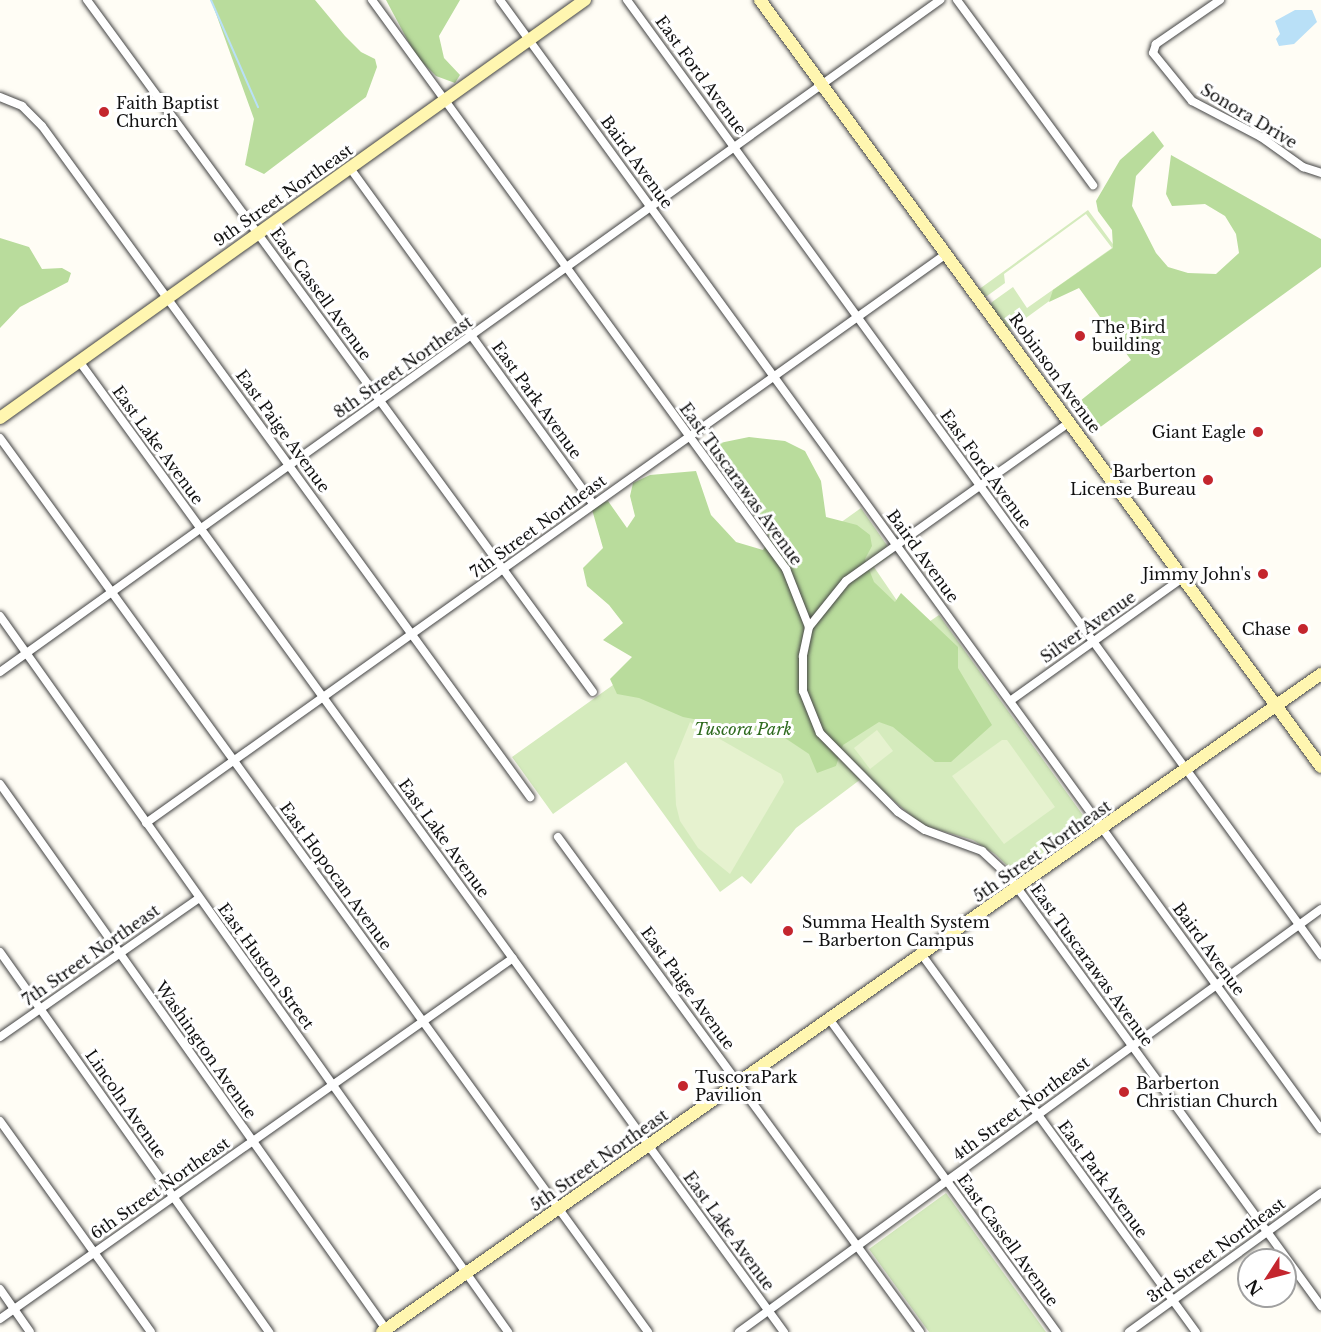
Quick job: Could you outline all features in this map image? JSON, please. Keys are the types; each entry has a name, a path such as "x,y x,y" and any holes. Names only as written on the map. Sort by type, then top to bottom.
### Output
{"main road":[{"name":"9th Street Northeast","path":"0,418 585,0"},
{"name":"Robinson Avenue","path":"760,0 1321,767"},
{"name":"5th Street Northeast","path":"385,1331 1018,889 1321,674"}],"street":[{"name":"East Cassell Avenue","path":"87,0 593,692"},
{"name":"East Tuscarawas Avenue","path":"372,0 786,569 809,627 802,656 803,691 813,721 828,742 898,812 925,830 982,851 1018,889 1321,1306"},
{"name":"Baird Avenue","path":"500,0 1321,1129"},
{"name":"East Ford Avenue","path":"627,0 1321,955"},
{"name":"8th Street Northeast","path":"0,672 823,86 940,0"},
{"path":"957,0 1093,185"},
{"name":"Sonora Drive","path":"1220,0 1156,44 1153,53 1192,100 1261,137 1303,167 1321,173"},
{"name":"East Paige Avenue","path":"0,97 26,109 42,126 530,797"},
{"name":"East Park Avenue","path":"350,168 593,504"},
{"name":"7th Street Northeast","path":"146,822 946,254"},
{"name":"East Lake Avenue","path":"80,361 200,530 784,1332"},
{"path":"809,627 846,582 1070,422"},
{"name":"East Hopocan Avenue","path":"0,438 648,1332"},
{"name":"Silver Avenue","path":"1010,701 1184,577"},
{"name":"East Huston Street","path":"0,616 508,1332"},
{"name":"Washington Avenue","path":"0,784 385,1331"},
{"name":"East Paige Avenue","path":"558,837 920,1332"},
{"name":"7th Street Northeast","path":"0,1037 199,898"},
{"name":"4th Street Northeast","path":"739,1332 1321,909"},
{"name":"Lincoln Avenue","path":"0,952 269,1332"},
{"name":"East Park Avenue","path":"922,955 1196,1332"},
{"name":"6th Street Northeast","path":"0,1319 513,958"},
{"name":"East Cassell Avenue","path":"830,1020 1057,1332"},
{"path":"0,1121 151,1332"},
{"name":"3rd Street Northeast","path":"1129,1332 1321,1193"},
{"path":"0,1289 30,1332"}],"green space":[{"path":"211,0 315,0 361,52 375,59 377,67 366,97 264,174 245,165 254,119"},
{"path":"386,0 460,0 439,36 444,58 460,75 455,83 436,76 416,56"},
{"path":"1153,131 1164,146 1136,176 1132,206 1156,253 1168,267 1188,273 1216,274 1239,253 1236,234 1225,216 1205,204 1172,206 1166,194 1171,155 1321,239 1321,267 1099,428 1080,401 1131,360 1079,288 1049,302 1053,290 1113,248 1112,230 1098,211 1096,201 1120,160"},
{"path":"1088,210 1118,251 1008,331 990,306 992,302 1013,287 1027,308 1112,248 1086,214 1004,274 1005,283 987,296 983,297 978,290"},
{"path":"0,238 29,247 42,269 62,268 71,273 68,282 20,307 0,328"},
{"path":"749,437 785,441 805,451 821,481 826,517 857,525 870,535 872,546 865,559 874,582 895,602 901,593 958,647 958,668 992,725 951,762 935,762 893,727 879,722 843,745 836,766 817,773 809,754 782,736 683,717 639,698 617,694 610,679 632,657 603,640 623,623 609,605 587,586 583,568 603,548 591,506 608,501 627,528 635,516 630,496 633,483 650,475 696,471 711,515 736,542 763,550 770,538 705,446"},
{"name":"Tuscora Park","path":"861,508 893,554 874,567 917,630 939,615 1090,825 1018,876 995,854 973,840 922,825 865,776 796,828 751,884 742,876 720,892 626,762 553,814 512,757"},
{"path":"690,722 781,774 784,782 730,874 698,848 680,821 676,805 674,761"},
{"path":"877,730 893,751 870,769 854,748"},
{"path":"1002,740 1007,740 1055,807 1004,844 952,776"},
{"path":"946,1193 1046,1332 929,1332 869,1249"}],"water":[{"path":"1295,10 1312,10 1317,22 1294,44 1279,46 1276,39 1280,34 1275,21"}],"waterway":[{"path":"211,0 258,107"}],"place":[{"name":"Faith Baptist Church","path":"104,112"},
{"name":"The Bird building","path":"1080,336"},
{"name":"Giant Eagle","path":"1258,432"},
{"name":"Barberton License Bureau","path":"1208,480"},
{"name":"Jimmy John's","path":"1263,574"},
{"name":"Chase","path":"1303,629"},
{"name":"Summa Health System – Barberton Campus","path":"788,931"},
{"name":"TuscoraPark Pavilion","path":"683,1086"},
{"name":"Barberton Christian Church","path":"1124,1092"}]}
